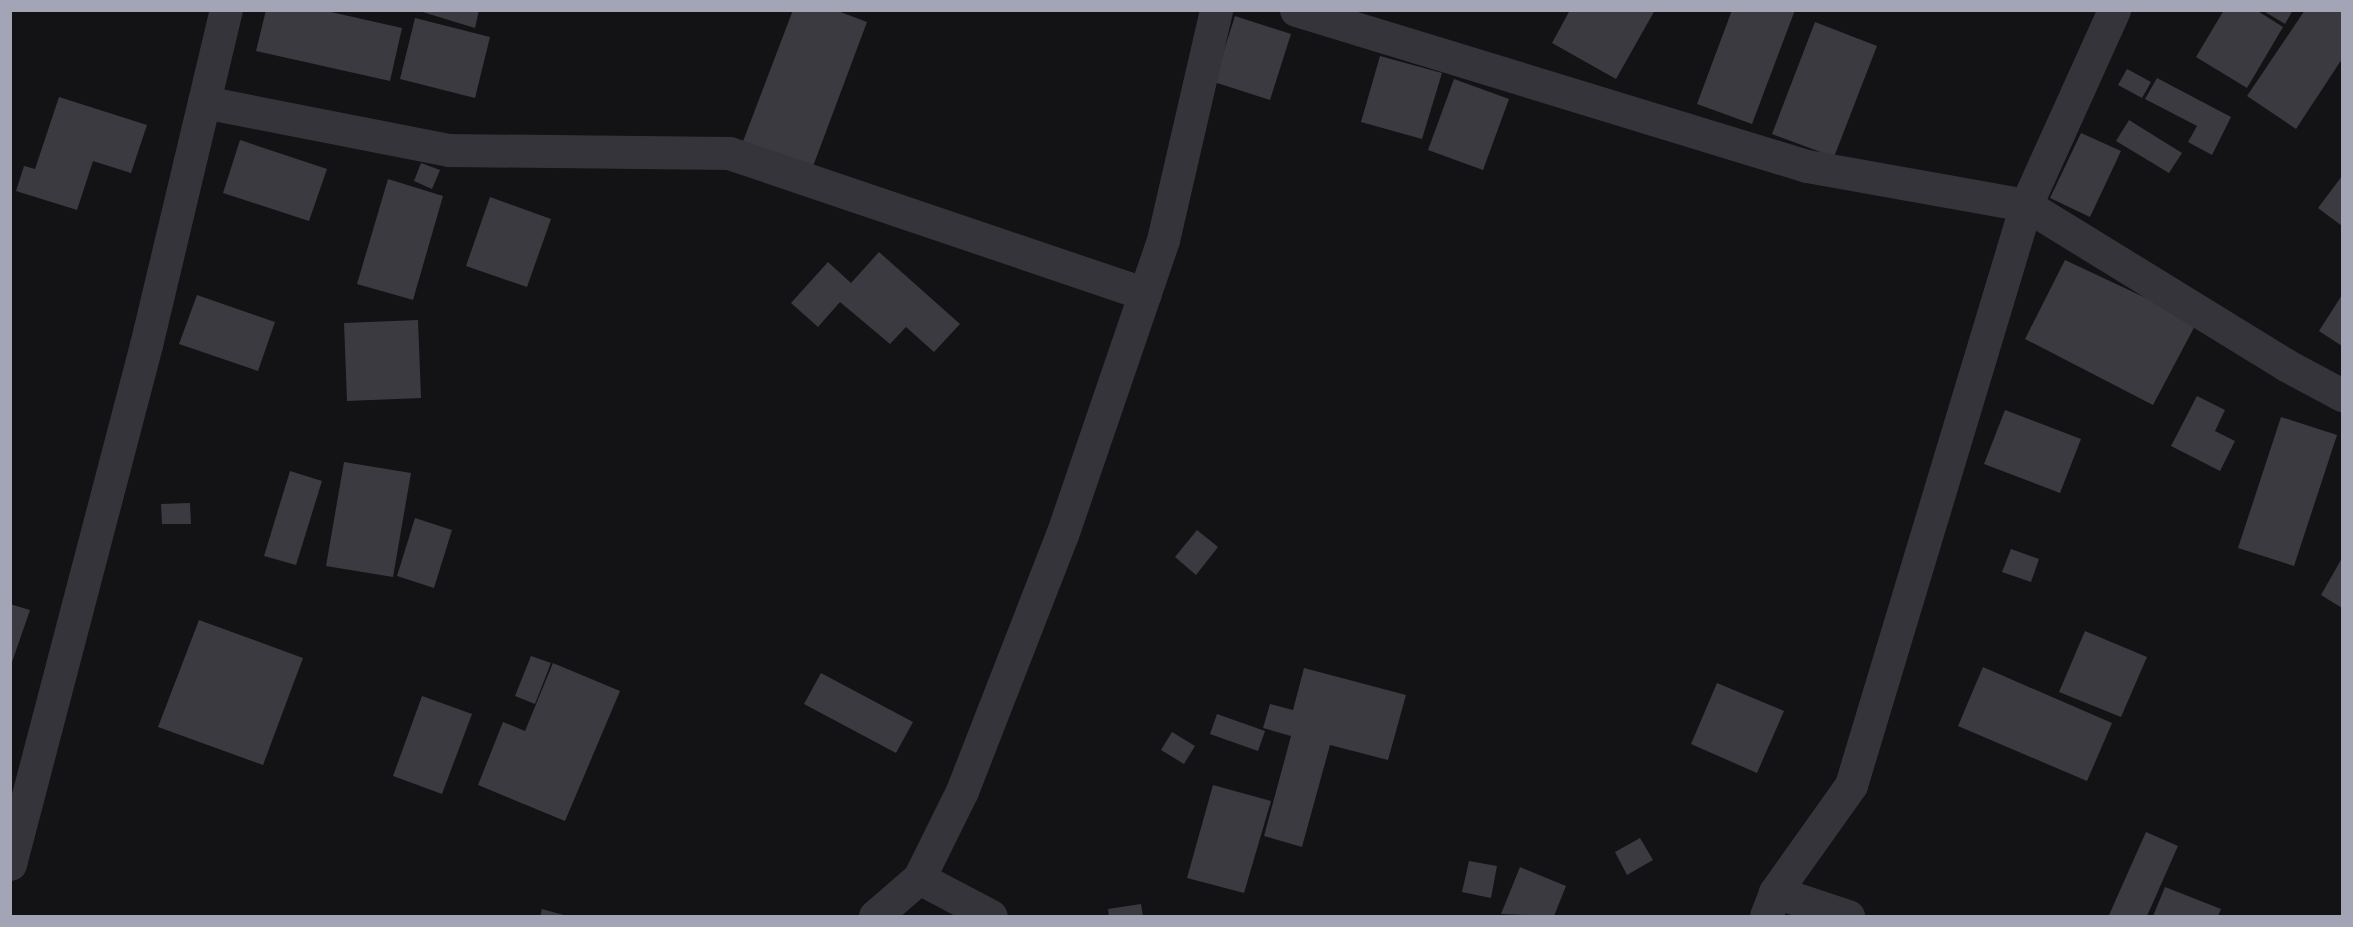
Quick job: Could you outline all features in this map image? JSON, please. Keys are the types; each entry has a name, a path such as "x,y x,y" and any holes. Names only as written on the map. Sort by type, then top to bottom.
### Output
{"street":[{"path":"10,864 146,345 226,10"},
{"path":"875,916 919,878 962,791 1062,535 1164,240 1216,10"},
{"path":"1296,10 1807,166 2026,205 2286,365 2343,395"},
{"path":"1848,916 1770,904 1851,785 2026,205 2114,10"},
{"path":"204,102 450,150 729,153 1145,294"},
{"path":"919,878 991,916"}],"building":[{"path":"266,10 322,10 402,28 390,81 256,51"},
{"path":"416,10 479,10 475,28"},
{"path":"793,10 835,10 867,22 812,169 742,144"},
{"path":"1570,10 1655,10 1616,79 1552,43"},
{"path":"1732,10 1795,10 1752,124 1697,104"},
{"path":"2224,10 2256,10 2283,27 2247,88 2196,57"},
{"path":"2262,10 2293,10 2285,24"},
{"path":"2305,10 2342,10 2342,59 2296,129 2247,96"},
{"path":"1235,16 1291,34 1270,100 1214,82"},
{"path":"415,18 490,37 475,98 400,79"},
{"path":"1815,22 1877,46 1834,157 1772,134"},
{"path":"1380,56 1442,73 1422,139 1361,122"},
{"path":"2127,69 2151,82 2142,98 2118,85"},
{"path":"2157,78 2231,117 2212,155 2188,142 2197,126 2145,99"},
{"path":"1454,79 1509,99 1483,170 1428,150"},
{"path":"59,97 147,125 131,173 93,161 77,210 16,191 24,166 35,169"},
{"path":"2129,120 2182,153 2169,173 2116,141"},
{"path":"2081,133 2121,151 2090,217 2050,198"},
{"path":"240,140 327,169 309,221 223,193"},
{"path":"421,163 440,170 432,189 414,181"},
{"path":"2342,176 2342,226 2318,208"},
{"path":"388,179 443,196 413,300 357,284"},
{"path":"490,197 551,219 527,287 466,266"},
{"path":"879,252 960,324 934,352 906,327 890,344 840,302 818,327 791,303 828,262 851,283"},
{"path":"2065,260 2197,322 2153,405 2025,339"},
{"path":"197,295 275,322 258,371 179,344"},
{"path":"2342,295 2342,346 2319,331"},
{"path":"418,320 421,398 347,401 344,323"},
{"path":"2197,396 2225,410 2215,431 2235,441 2220,471 2171,446"},
{"path":"2005,410 2081,439 2060,493 1984,464"},
{"path":"2281,417 2337,435 2294,566 2238,548"},
{"path":"344,462 411,473 393,577 326,566"},
{"path":"290,471 322,481 296,565 264,556"},
{"path":"190,503 191,524 162,524 161,504"},
{"path":"415,518 452,530 434,588 397,576"},
{"path":"1197,530 1218,547 1196,575 1175,557"},
{"path":"2011,549 2039,559 2031,582 2002,572"},
{"path":"2342,558 2342,608 2321,595"},
{"path":"10,604 30,610 11,665 10,665"},
{"path":"199,620 303,658 263,765 158,727"},
{"path":"2085,631 2147,657 2121,717 2059,692"},
{"path":"531,656 551,663 535,704 515,696"},
{"path":"553,663 620,691 565,821 478,785 503,722 525,731"},
{"path":"1983,667 2112,723 2087,781 1958,726"},
{"path":"1304,668 1406,695 1388,760 1330,745 1302,847 1264,836 1291,736 1263,728 1270,704 1293,710"},
{"path":"821,673 913,722 896,753 804,704"},
{"path":"1717,683 1784,711 1757,773 1691,744"},
{"path":"422,696 472,714 442,794 393,776"},
{"path":"1217,714 1265,731 1258,751 1210,734"},
{"path":"1172,732 1195,746 1184,764 1161,750"},
{"path":"1213,785 1271,801 1244,893 1187,878"},
{"path":"2146,832 2178,846 2147,916 2109,915"},
{"path":"1640,838 1653,860 1627,875 1615,852"},
{"path":"1469,861 1497,866 1491,898 1462,892"},
{"path":"1520,867 1566,886 1554,916 1501,914"},
{"path":"2165,887 2221,909 2218,916 2153,916"},
{"path":"1141,904 1143,916 1109,916 1108,909"},
{"path":"542,909 567,916 540,916"}]}
